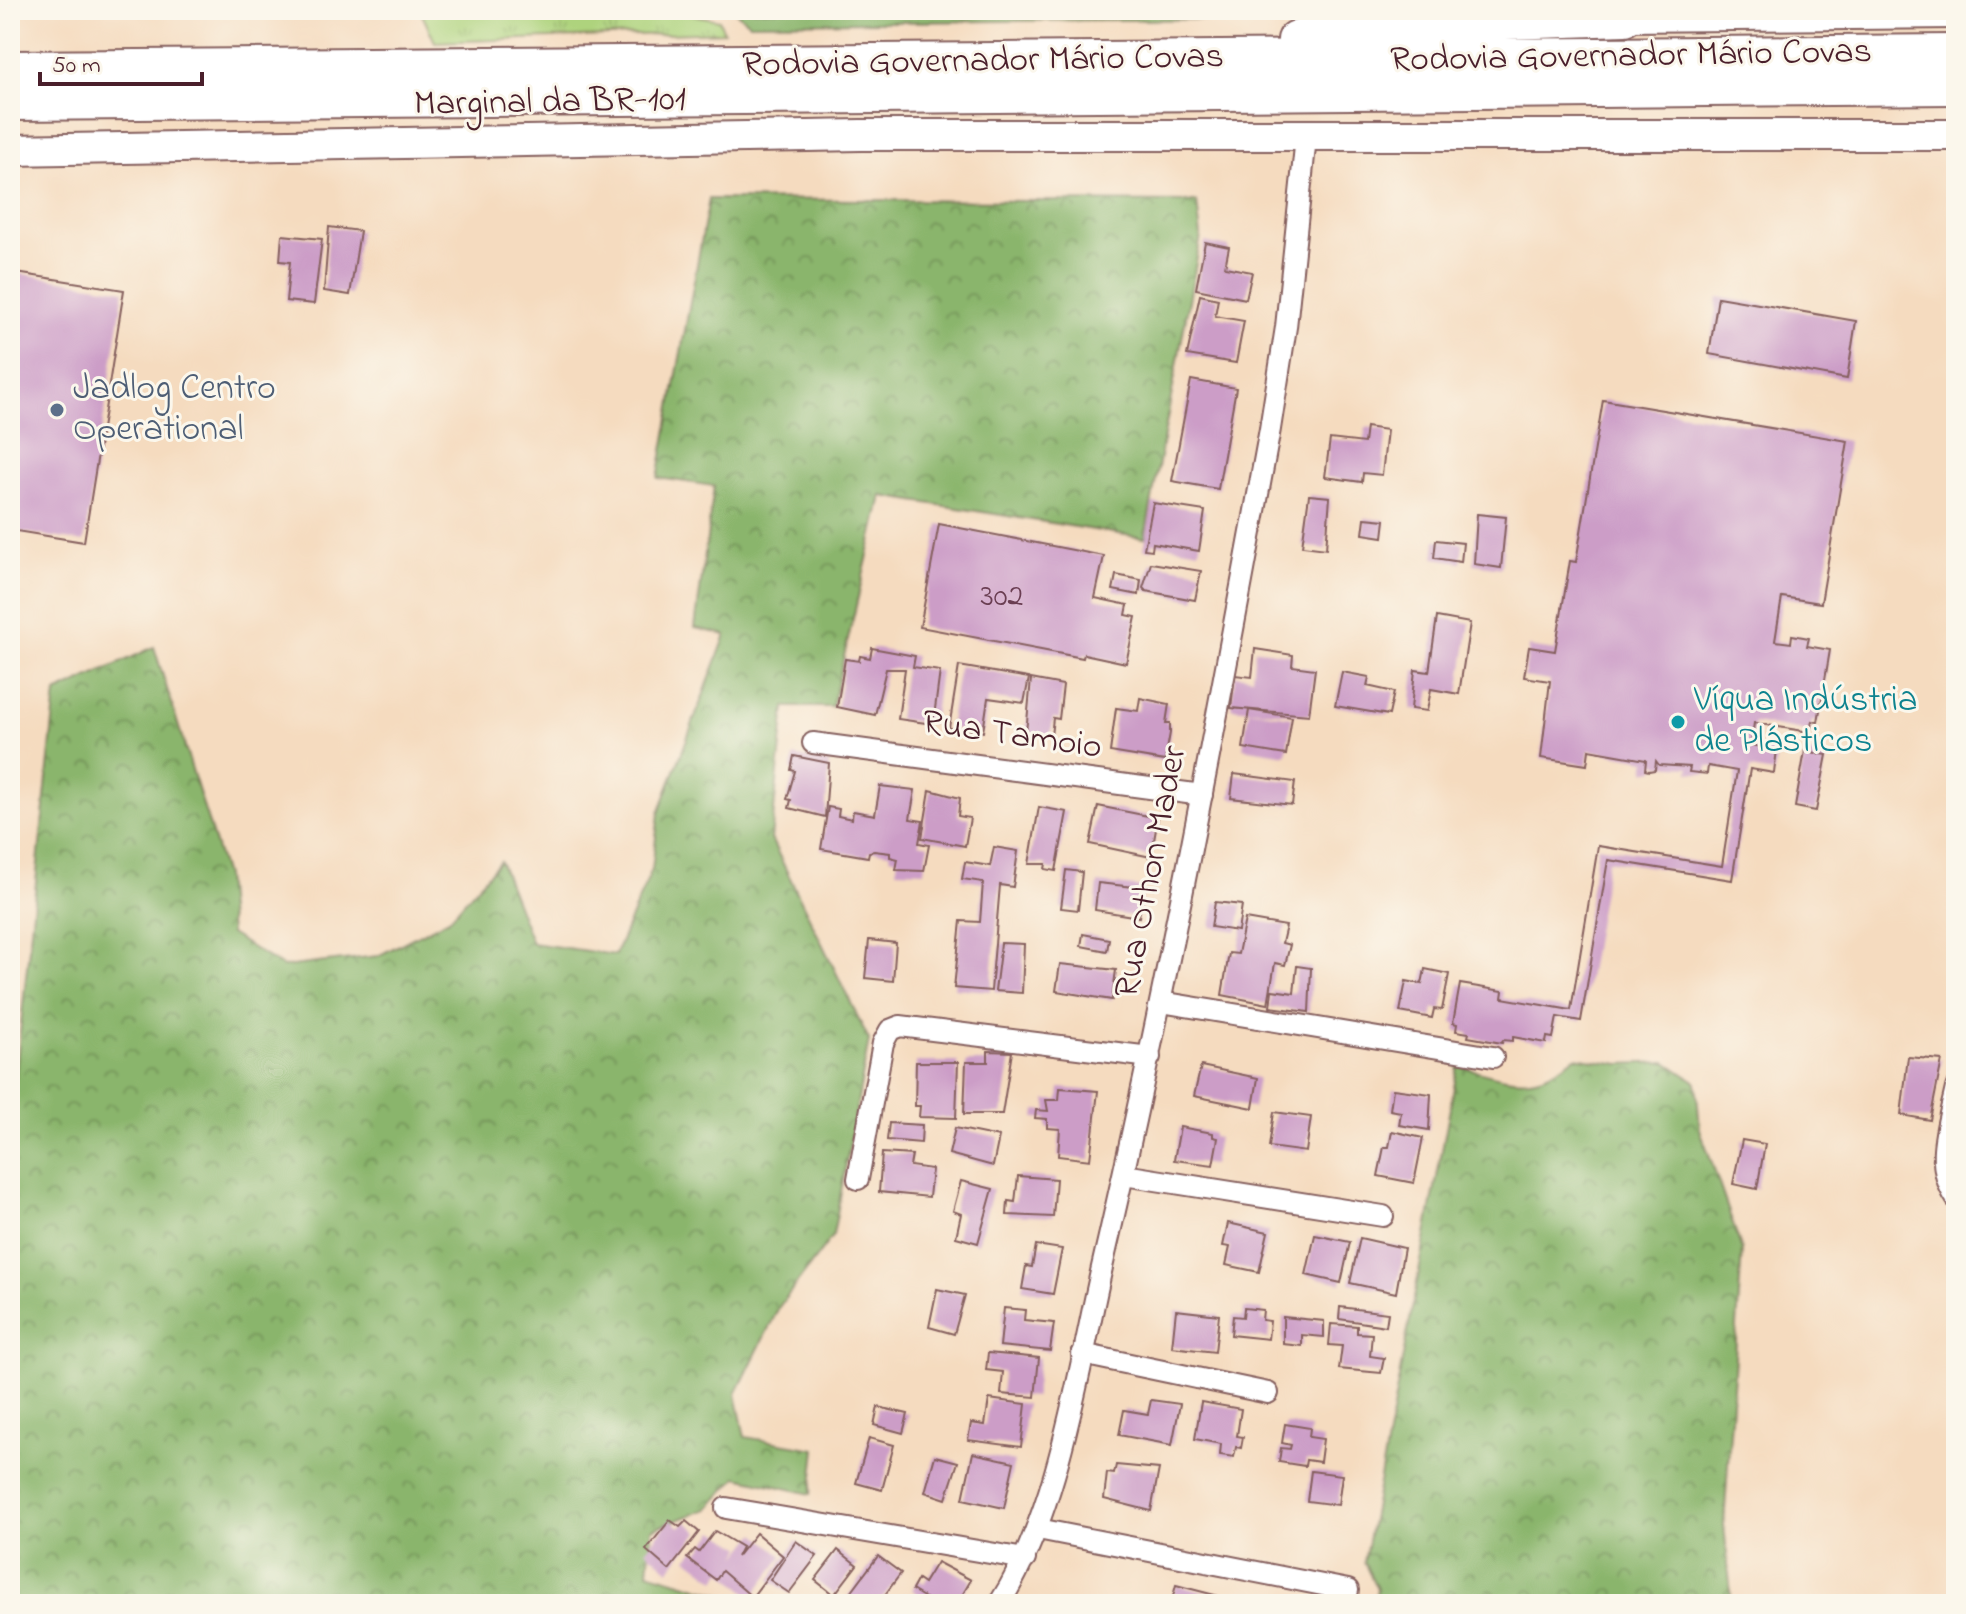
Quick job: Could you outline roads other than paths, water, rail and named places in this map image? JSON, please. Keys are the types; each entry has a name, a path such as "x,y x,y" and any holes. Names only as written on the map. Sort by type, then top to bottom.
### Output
{"highway":[{"path":"1151,60 1447,22 1628,13"},
{"name":"Rodovia Governador Mário Covas","path":"10,70 1956,54"},
{"name":"Rodovia Governador Mário Covas","path":"10,101 1956,85"}],"main road":[{"path":"1628,13 1956,13"},
{"name":"Marginal da BR-101","path":"10,150 861,135 1956,135"}],"street":[{"name":"Rua Othon Mader","path":"999,1604 1038,1529 1082,1354 1150,1057 1270,429 1286,327 1306,137"},
{"name":"Rua Tamoio","path":"813,743 1202,795"},
{"path":"1161,1002 1493,1057"},
{"path":"858,1179 883,1043 890,1030 900,1026 1150,1057"},
{"path":"1956,1088 1943,1148 1943,1170 1956,1198"},
{"path":"1124,1175 1383,1216"},
{"path":"1082,1354 1268,1393"},
{"path":"726,1508 1025,1559"},
{"path":"1038,1529 1348,1590 1345,1604"}],"place":[{"name":"Jadlog Centro Operational","path":"57,410"},
{"name":"Víqua Indústria de Plásticos","path":"1678,722"}]}
